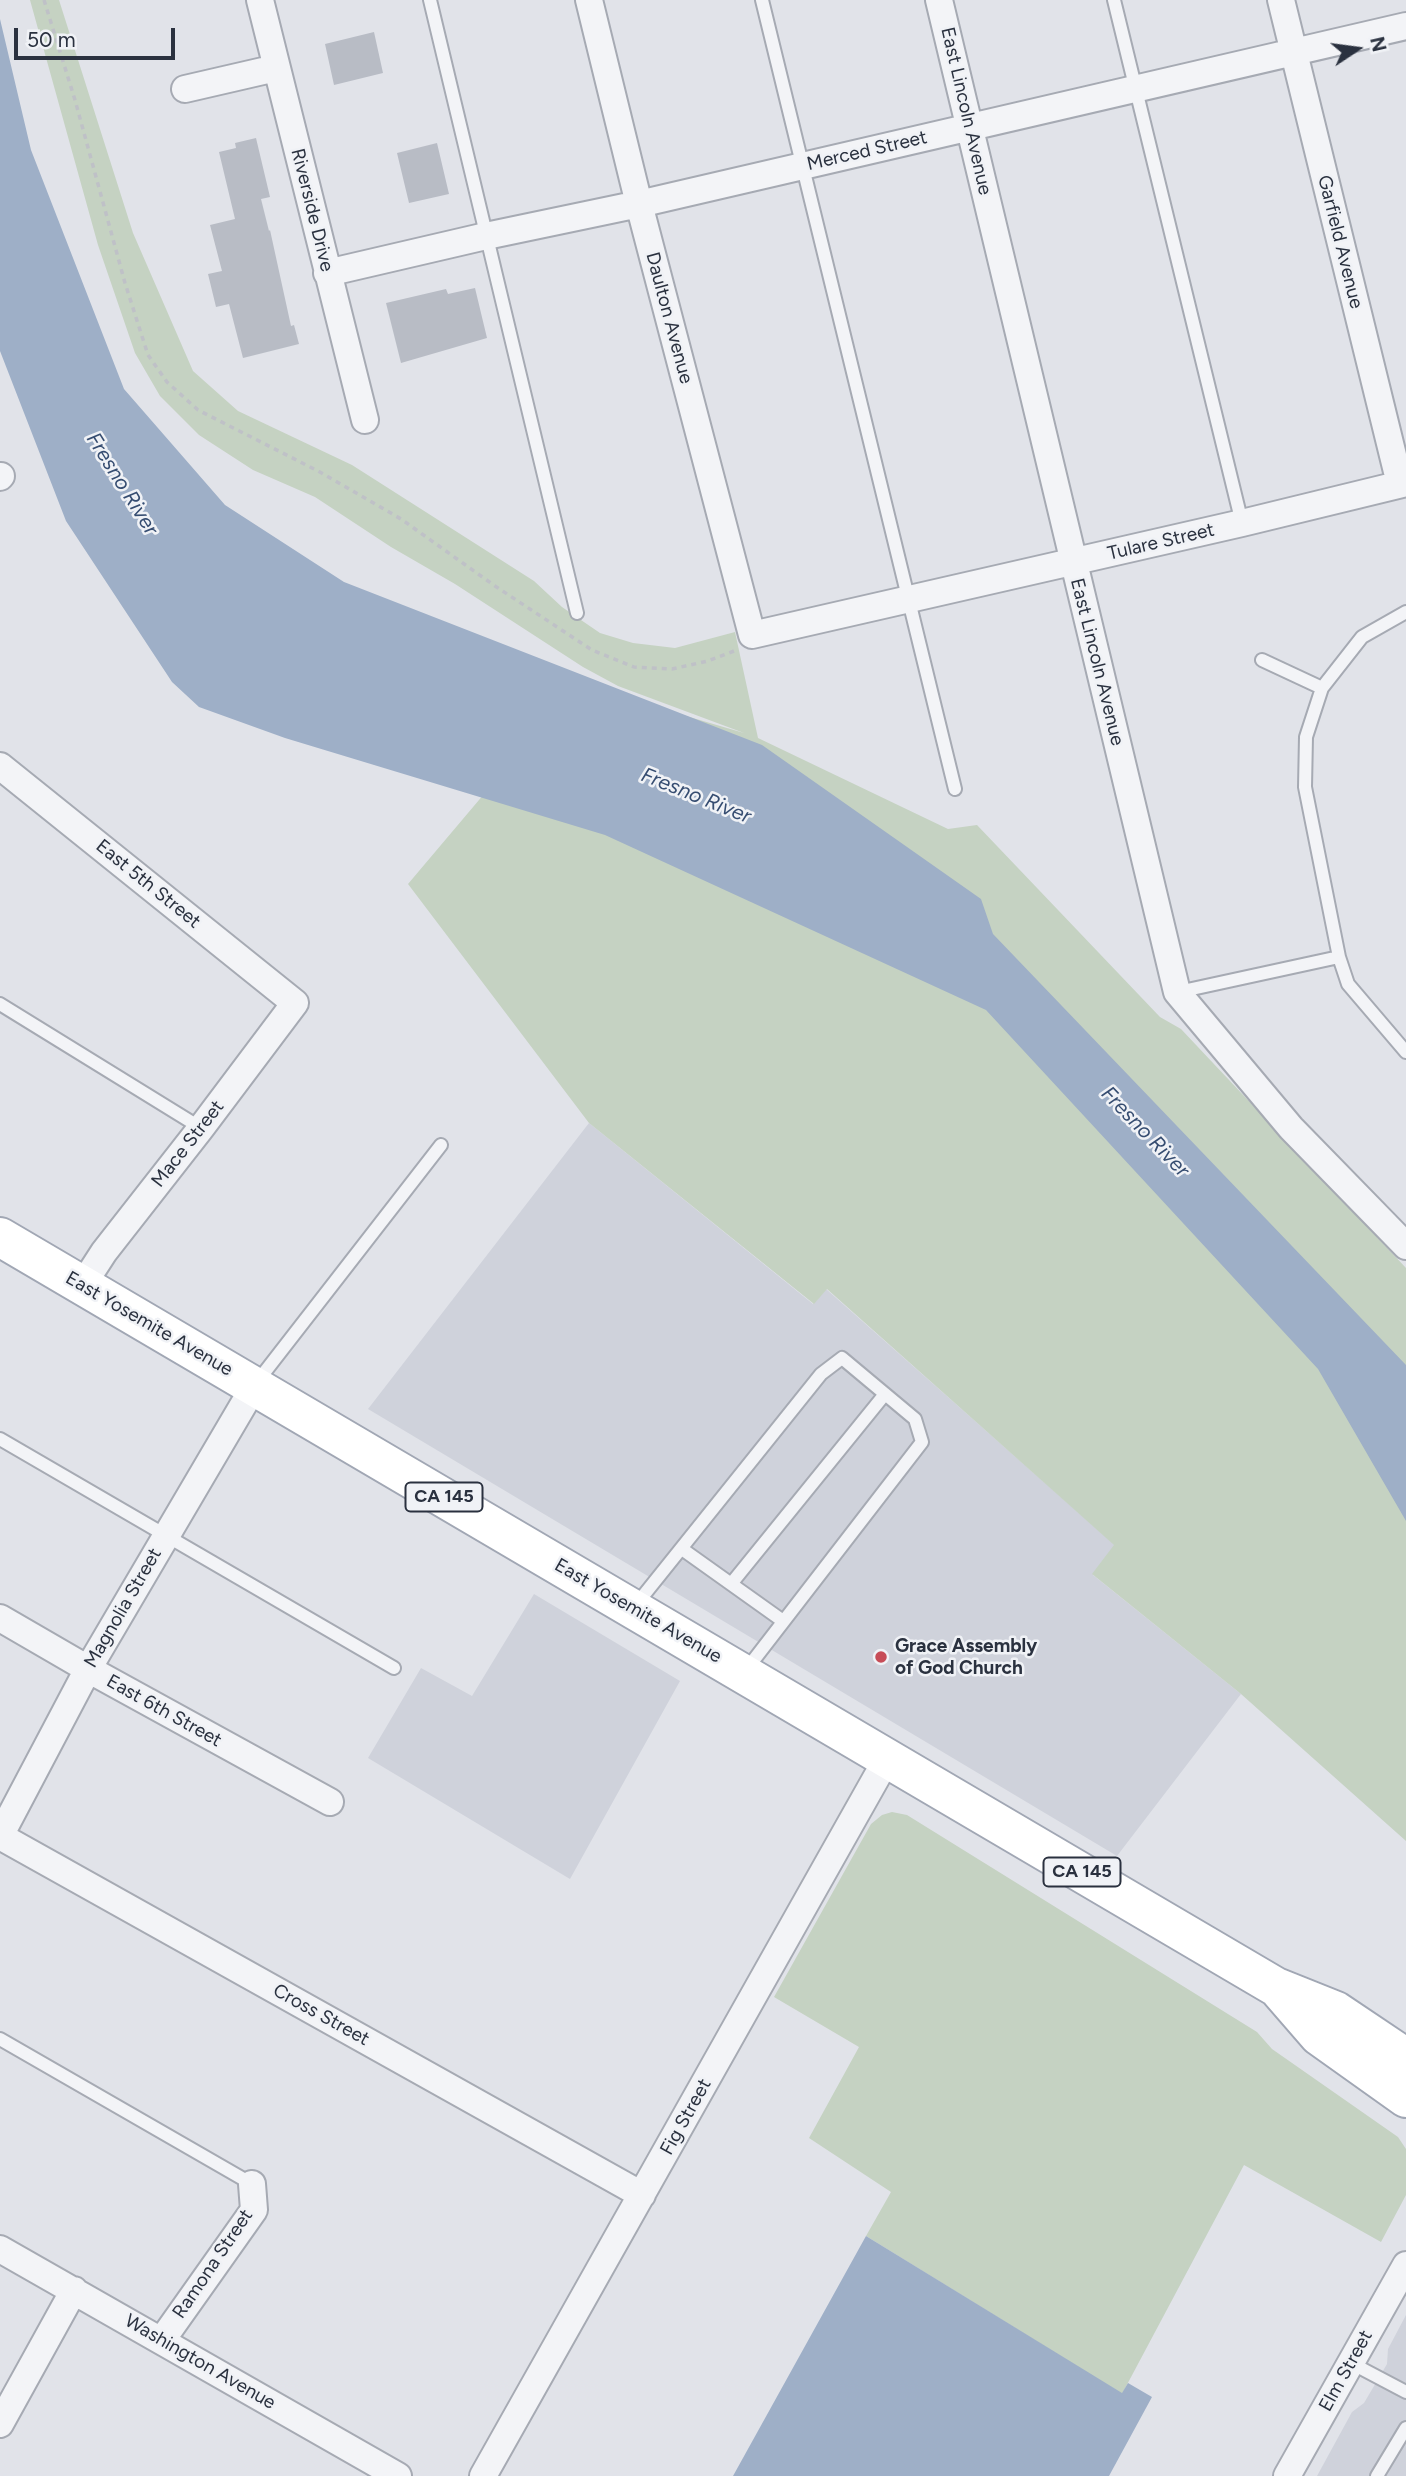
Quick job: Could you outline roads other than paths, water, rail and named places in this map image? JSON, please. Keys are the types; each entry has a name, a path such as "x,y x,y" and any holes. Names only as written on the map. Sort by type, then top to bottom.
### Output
{"main road":[{"name":"East Yosemite Avenue","path":"0,1237 1276,1987 1336,2011 1406,2058"},
{"name":"East Yosemite Avenue","path":"1276,1987 1319,2036 1406,2098"}],"street":[{"name":"Riverside Drive","path":"260,0 365,420"},
{"name":"Daulton Avenue","path":"589,0 744,643"},
{"name":"East Lincoln Avenue","path":"939,0 1177,992 1291,1128 1406,1246"},
{"name":"Garfield Avenue","path":"1281,0 1403,484"},
{"name":"Merced Street","path":"327,273 639,204 1406,26"},
{"path":"185,89 276,68"},
{"name":"Tulare Street","path":"744,643 909,599 1403,484"},
{"name":"East 5th Street","path":"0,766 295,1003"},
{"name":"Mace Street","path":"82,1286 104,1252 295,1003"},
{"name":"Magnolia Street","path":"0,1836 88,1670 255,1385"},
{"name":"East 6th Street","path":"0,1618 88,1670 330,1802"},
{"name":"Fig Street","path":"483,2476 888,1757"},
{"name":"Cross Street","path":"0,1836 642,2195"},
{"name":"Ramona Street","path":"162,2340 254,2210 252,2184"},
{"name":"Washington Avenue","path":"0,2249 398,2476"},
{"name":"Elm Street","path":"1287,2476 1406,2265"},
{"path":"0,2424 74,2290"}],"lane":[{"path":"430,0 577,612"},
{"path":"762,0 955,789"},
{"path":"1114,0 1242,523"},
{"path":"1406,612 1362,637 1322,688 1306,737 1305,787 1339,957 1348,984 1406,1052"},
{"path":"1262,660 1322,688"},
{"path":"1177,992 1339,957"},
{"path":"0,1004 201,1128"},
{"path":"255,1385 441,1145"},
{"path":"633,1608 821,1374 842,1358 915,1419 922,1442 744,1674"},
{"path":"732,1584 885,1394"},
{"path":"0,1439 394,1668"},
{"path":"682,1549 783,1621"},
{"path":"0,2039 252,2184"},
{"path":"1351,2362 1406,2392"},
{"path":"1377,2476 1406,2428"}],"water":[{"name":"Fresno River","path":"0,19 31,150 124,389 225,505 344,582 762,745 981,899 993,934 1406,1365 1406,1521 1318,1369 986,1010 605,835 285,738 199,707 172,682 66,521 0,351"},
{"path":"866,2236 1122,2393 1128,2383 1152,2397 1109,2476 733,2476"}],"place":[{"name":"Grace Assembly of God Church","path":"881,1657"}]}
